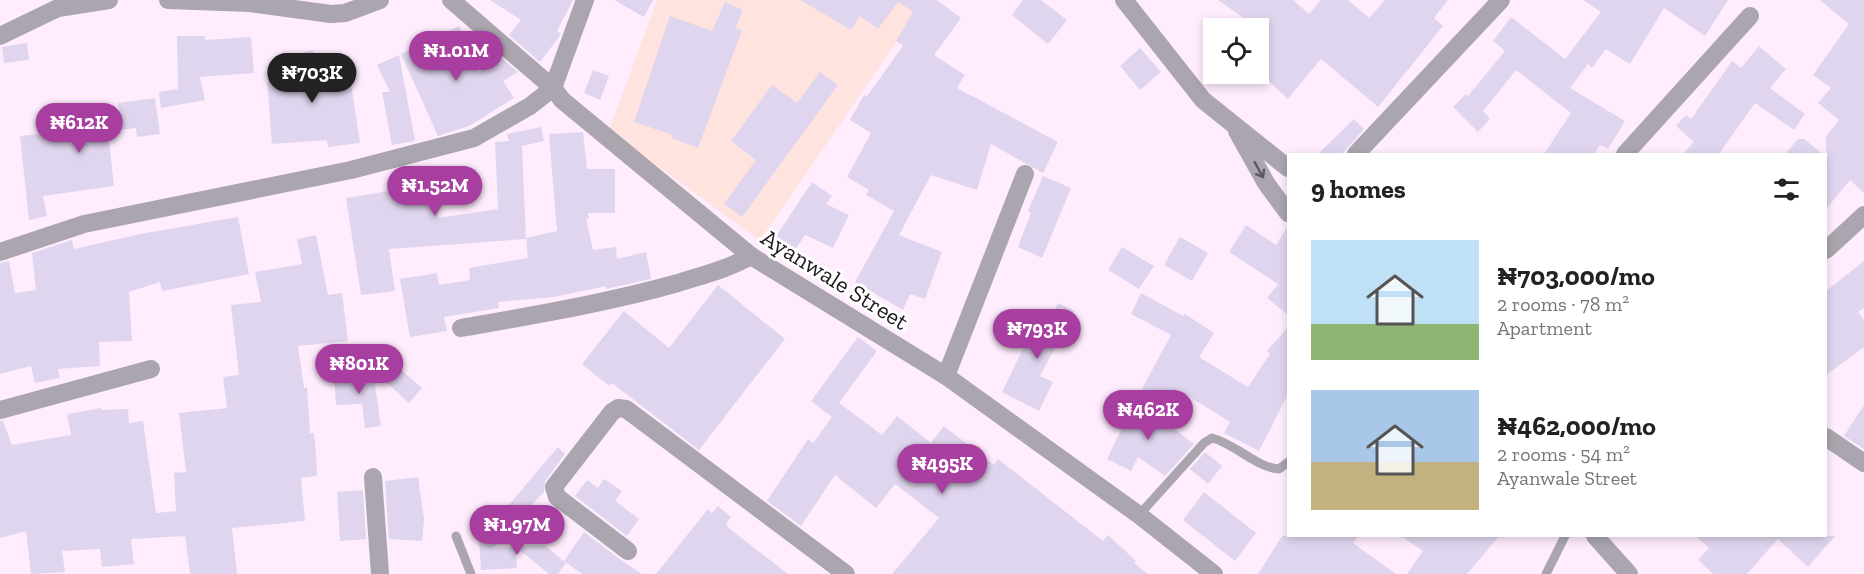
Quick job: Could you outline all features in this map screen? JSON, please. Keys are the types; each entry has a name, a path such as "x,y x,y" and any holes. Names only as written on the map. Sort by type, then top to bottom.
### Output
{"street":[{"path":"0,36 58,8 109,0"},
{"path":"168,0 250,3 331,14 345,13 380,0"},
{"name":"Ayanwale Street","path":"451,0 553,88 562,100 751,256 946,376 1139,515 1214,574"},
{"path":"0,252 84,224 351,170 474,138 530,106 553,88 585,0"},
{"path":"1124,0 1203,100 1287,167"},
{"path":"1357,153 1501,0"},
{"path":"1626,153 1750,16"},
{"path":"1234,124 1266,183 1287,212"},
{"path":"946,376 1025,174"},
{"path":"1827,249 1864,215"},
{"path":"461,328 583,306 660,288 732,267 751,256"},
{"path":"0,410 151,369"},
{"path":"628,551 557,497 554,487 612,412 618,408 626,409 846,574"},
{"path":"1827,438 1864,463"},
{"path":"373,477 380,574"},
{"path":"1595,537 1621,571"}],"lane":[{"path":"1139,515 1204,443 1212,438 1223,441 1269,469 1279,470 1287,463"},
{"path":"456,536 471,574"},
{"path":"1546,574 1564,537"}],"shaded area":[{"path":"657,0 925,0 760,241 609,130"}],"building":[{"path":"490,0 573,0 557,31 561,34 540,62 509,35 521,20"},
{"path":"614,0 653,0 644,17"},
{"path":"800,0 937,0 961,18 934,55 965,75 957,88 1058,142 1043,173 991,144 977,190 931,175 899,235 942,252 925,299 910,294 903,310 855,282 894,211 866,195 869,190 847,177 871,133 850,120 864,95 867,96 903,46 896,41 913,12 898,2 878,29 860,16 851,30"},
{"path":"1023,0 1041,0 1067,20 1048,44 1012,15"},
{"path":"1218,0 1293,0 1309,14 1321,0 1348,0 1369,18 1385,0 1448,0 1434,18 1443,26 1378,107 1321,59 1288,99 1269,81 1269,18 1244,18"},
{"path":"1583,0 1728,0 1705,36 1664,8 1630,64 1606,49 1592,68 1588,64 1570,88 1625,121 1608,149 1600,145 1595,153 1545,153 1571,113 1516,70 1483,111 1490,119 1478,132 1453,107 1466,94 1468,96 1505,51 1493,41 1511,17 1565,59 1601,12"},
{"path":"1820,0 1864,0 1864,193 1850,180 1827,208 1826,136 1839,120 1818,103 1831,88 1813,75 1849,24"},
{"path":"725,2 743,10 735,28 742,30 698,148 672,138 673,135 634,122 670,16 712,31"},
{"path":"459,26 479,72 502,58 518,72 503,81 514,98 469,126 438,136 401,54"},
{"path":"177,36 205,36 205,40 251,37 254,73 200,77 205,100 161,108 159,92 178,89"},
{"path":"27,43 29,60 4,63 2,47"},
{"path":"1759,46 1786,69 1770,88 1805,114 1794,130 1755,103 1720,153 1684,153 1694,142 1676,126 1686,115 1691,119 1732,61 1741,68"},
{"path":"1140,48 1161,72 1140,90 1120,66"},
{"path":"313,50 319,74 349,70 360,143 328,147 327,140 272,144 267,81 285,79 280,58"},
{"path":"399,55 415,141 392,145 382,92 390,92 377,65"},
{"path":"593,70 609,76 600,100 584,93"},
{"path":"820,72 838,85 742,217 724,204 756,160 731,141 772,85 797,103"},
{"path":"155,98 160,134 137,137 136,128 108,131 114,186 43,196 47,216 29,220 20,136 74,130 73,120 120,115 118,103"},
{"path":"1354,119 1364,129 1343,153 1319,153"},
{"path":"541,127 544,141 522,146 526,239 389,249 395,291 361,295 346,198 394,190 394,186 435,183 438,218 498,209 495,142 509,141 507,134"},
{"path":"583,132 587,169 615,169 615,213 588,213 589,219 586,219 593,250 616,247 617,259 646,252 651,279 554,297 498,302 499,308 444,317 447,331 410,337 400,279 437,273 439,285 470,280 469,268 528,258 526,238 557,231 549,134"},
{"path":"1798,139 1804,139 1822,153 1786,153"},
{"path":"1043,176 1071,188 1042,258 1018,247 1031,213 1028,211"},
{"path":"812,182 832,196 826,204 849,215 833,248 805,235 794,251 775,238"},
{"path":"238,217 249,274 162,291 160,282 129,292 132,341 99,342 100,366 58,369 60,378 35,383 31,366 0,374 0,263 9,261 15,293 36,290 32,253 72,240 74,249 140,234"},
{"path":"1246,225 1276,245 1287,228 1287,314 1267,298 1278,284 1229,252"},
{"path":"316,235 328,295 342,293 348,341 298,346 304,388 307,387 310,433 314,433 317,476 301,478 305,521 232,528 237,574 190,574 185,536 131,539 134,564 102,567 100,549 62,551 65,572 31,574 26,531 0,538 0,421 3,421 12,445 71,435 67,414 101,408 101,410 128,409 129,423 143,421 156,513 176,511 174,473 186,472 179,413 227,408 223,377 239,375 231,305 261,302 255,272 302,264 297,239"},
{"path":"1180,237 1208,253 1192,281 1164,265"},
{"path":"1122,247 1154,266 1139,289 1108,270"},
{"path":"1864,261 1864,308 1858,312 1864,320 1864,347 1827,374 1827,290"},
{"path":"718,285 785,339 699,450 612,383 609,386 582,364 624,311 669,348"},
{"path":"1141,293 1183,316 1185,314 1214,333 1199,357 1248,387 1270,354 1267,351 1287,328 1287,396 1259,451 1224,433 1230,422 1177,389 1168,403 1142,389 1171,335 1131,314"},
{"path":"1058,303 1074,311 1040,376 1053,382 1039,411 1002,392 1038,318 1048,323"},
{"path":"858,337 877,351 839,403 882,435 897,416 931,443 944,426 994,465 998,459 1103,541 1108,535 1136,561 1134,563 1148,574 892,574 939,518 895,484 876,508 835,475 801,526 767,501 808,439 813,443 832,417 811,401"},
{"path":"387,358 422,388 409,403 375,372"},
{"path":"373,372 381,426 365,428 362,404 336,405 334,376"},
{"path":"1137,397 1160,416 1159,418 1194,444 1165,476 1138,457 1131,471 1107,459"},
{"path":"1864,405 1864,449 1844,436"},
{"path":"558,447 565,454 545,481 544,492 521,517 508,506"},
{"path":"1205,452 1222,466 1208,484 1190,469"},
{"path":"418,477 424,519 422,541 389,539 385,481"},
{"path":"604,479 622,491 615,501 639,519 627,536 575,496 587,480 598,488"},
{"path":"363,490 366,539 340,541 337,492"},
{"path":"1204,492 1256,533 1235,561 1183,520"},
{"path":"718,506 731,517 726,524 730,529 788,574 656,574 708,509 712,513"},
{"path":"584,532 642,574 582,574 564,561"},
{"path":"1282,536 1287,536 1357,537 1353,543 1396,574 1258,574"},
{"path":"1835,536 1808,567 1778,539 1747,574 1713,574 1698,560 1709,548 1697,537"},
{"path":"503,537 493,548 544,545 566,563 558,574 549,574 516,547 517,568 481,570 479,538"},
{"path":"1402,537 1498,537 1467,574 1407,574 1423,551"}]}
